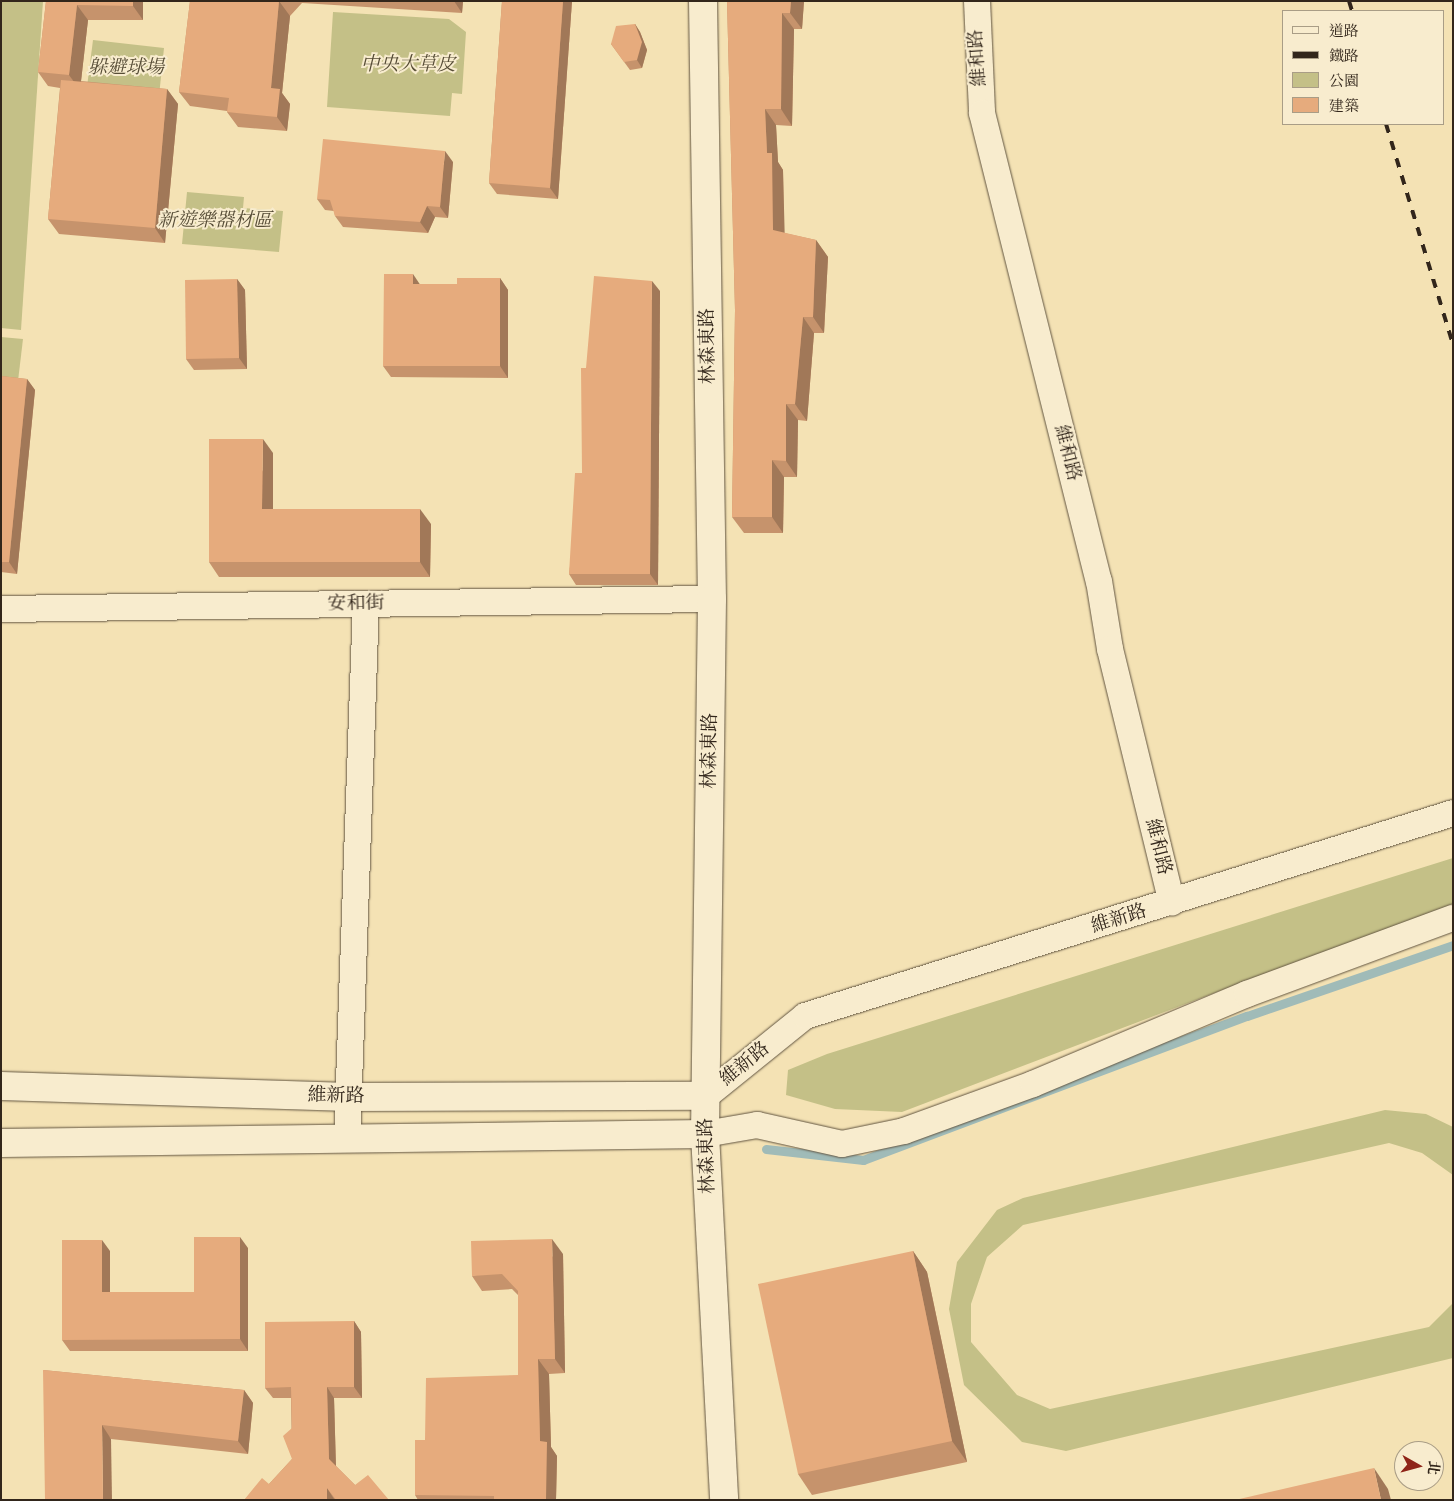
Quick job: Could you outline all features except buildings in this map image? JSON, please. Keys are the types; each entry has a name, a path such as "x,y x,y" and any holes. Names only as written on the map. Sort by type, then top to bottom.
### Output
{"main road":[{"name":"林森東路","path":"703,1 712,599 705,1134 724,1500"},
{"name":"維新路","path":"1,1086 348,1097 706,1096"},
{"path":"1,1143 705,1134"}],"street":[{"name":"維和路","path":"977,1 982,113 1099,581 1110,649 1172,903"},
{"name":"安和街","path":"1,609 712,599"},
{"path":"347,1139 366,604"},
{"name":"維新路","path":"706,1096 805,1016 1172,903 1453,813"},
{"path":"705,1134 757,1125 842,1144 904,1131 1032,1084 1247,994 1453,918"}],"green space":[{"path":"1,1 43,1 21,330 1,328"},
{"name":"中央大草皮","path":"333,12 449,19 466,32 462,94 452,93 450,116 327,107"},
{"name":"躲避球場","path":"93,40 164,48 159,96 87,87"},
{"name":"新遊樂器材區","path":"187,192 244,197 243,208 283,211 279,252 182,244"},
{"path":"1,337 23,339 18,381 1,380"},
{"path":"1453,858 1453,911 1301,960 902,1112 835,1109 786,1095 788,1070 827,1054"},
{"path":"1385,1110 1426,1114 1453,1127 1453,1175 1422,1153 1389,1143 1023,1225 987,1257 971,1304 971,1342 1017,1395 1050,1409 1429,1327 1453,1303 1453,1358 1066,1451 1022,1442 964,1385 949,1309 957,1262 997,1210 1023,1198"}],"waterway":[{"path":"766,1149 863,1160 1247,1016 1453,945"}],"railway":[{"path":"1349,1 1352,10"},
{"path":"1386,125 1453,345"}]}
